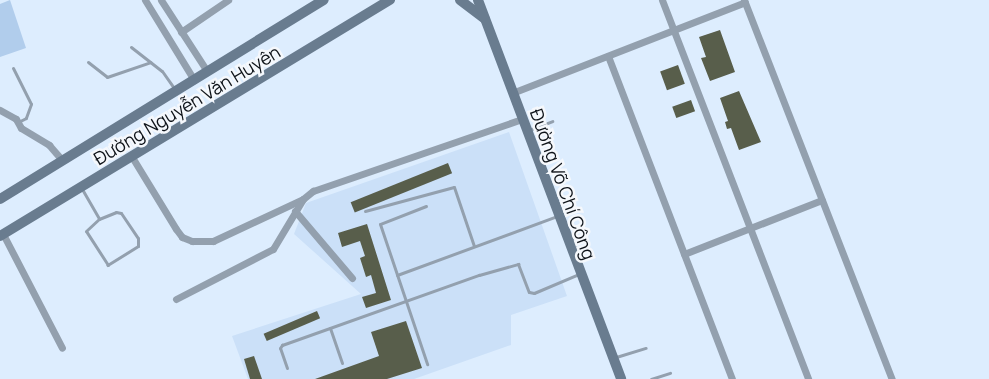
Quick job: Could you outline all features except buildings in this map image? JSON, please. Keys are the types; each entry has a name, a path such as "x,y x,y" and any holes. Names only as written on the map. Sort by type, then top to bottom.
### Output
{"street":[{"path":"145,0 194,80"},
{"path":"161,0 207,71"},
{"path":"181,32 228,0"},
{"name":"Đường Nguyễn Văn Huyên","path":"0,200 324,0"},
{"name":"Đường Nguyễn Văn Huyên","path":"2,235 390,0"},
{"path":"460,0 486,19"},
{"name":"Đường Võ Chí Công","path":"478,0 557,216 621,379"},
{"path":"662,0 808,379"},
{"path":"512,94 745,1 892,379"},
{"path":"608,56 732,379"},
{"path":"0,110 18,122 21,128 49,146 62,160"},
{"path":"132,157 182,237 192,242 212,241 303,199 313,191 522,119"},
{"path":"176,299 273,248 303,199"},
{"path":"684,254 822,200"},
{"path":"295,211 352,278"},
{"path":"2,235 62,348"}],"lane":[{"path":"131,47 151,62 176,91"},
{"path":"88,62 107,77 151,62"},
{"path":"13,68 31,104 26,118 18,122"},
{"path":"526,131 552,122"},
{"path":"365,211 449,186 454,187 474,246"},
{"path":"82,188 99,219"},
{"path":"426,206 380,224 427,364"},
{"path":"111,213 121,214 138,238 138,246 112,265 103,262 86,235 87,227 99,219 111,213"},
{"path":"397,275 557,216"},
{"path":"287,368 280,348 282,345 516,264 521,266 532,293 580,274"},
{"path":"330,328 342,363"},
{"path":"612,358 646,348"},
{"path":"651,379 670,372"}],"shaded area":[{"path":"10,0 26,48 0,57 0,4"},
{"path":"509,132 567,296 511,315 511,345 414,379 248,379 232,336 361,294 294,234 306,203"}]}
